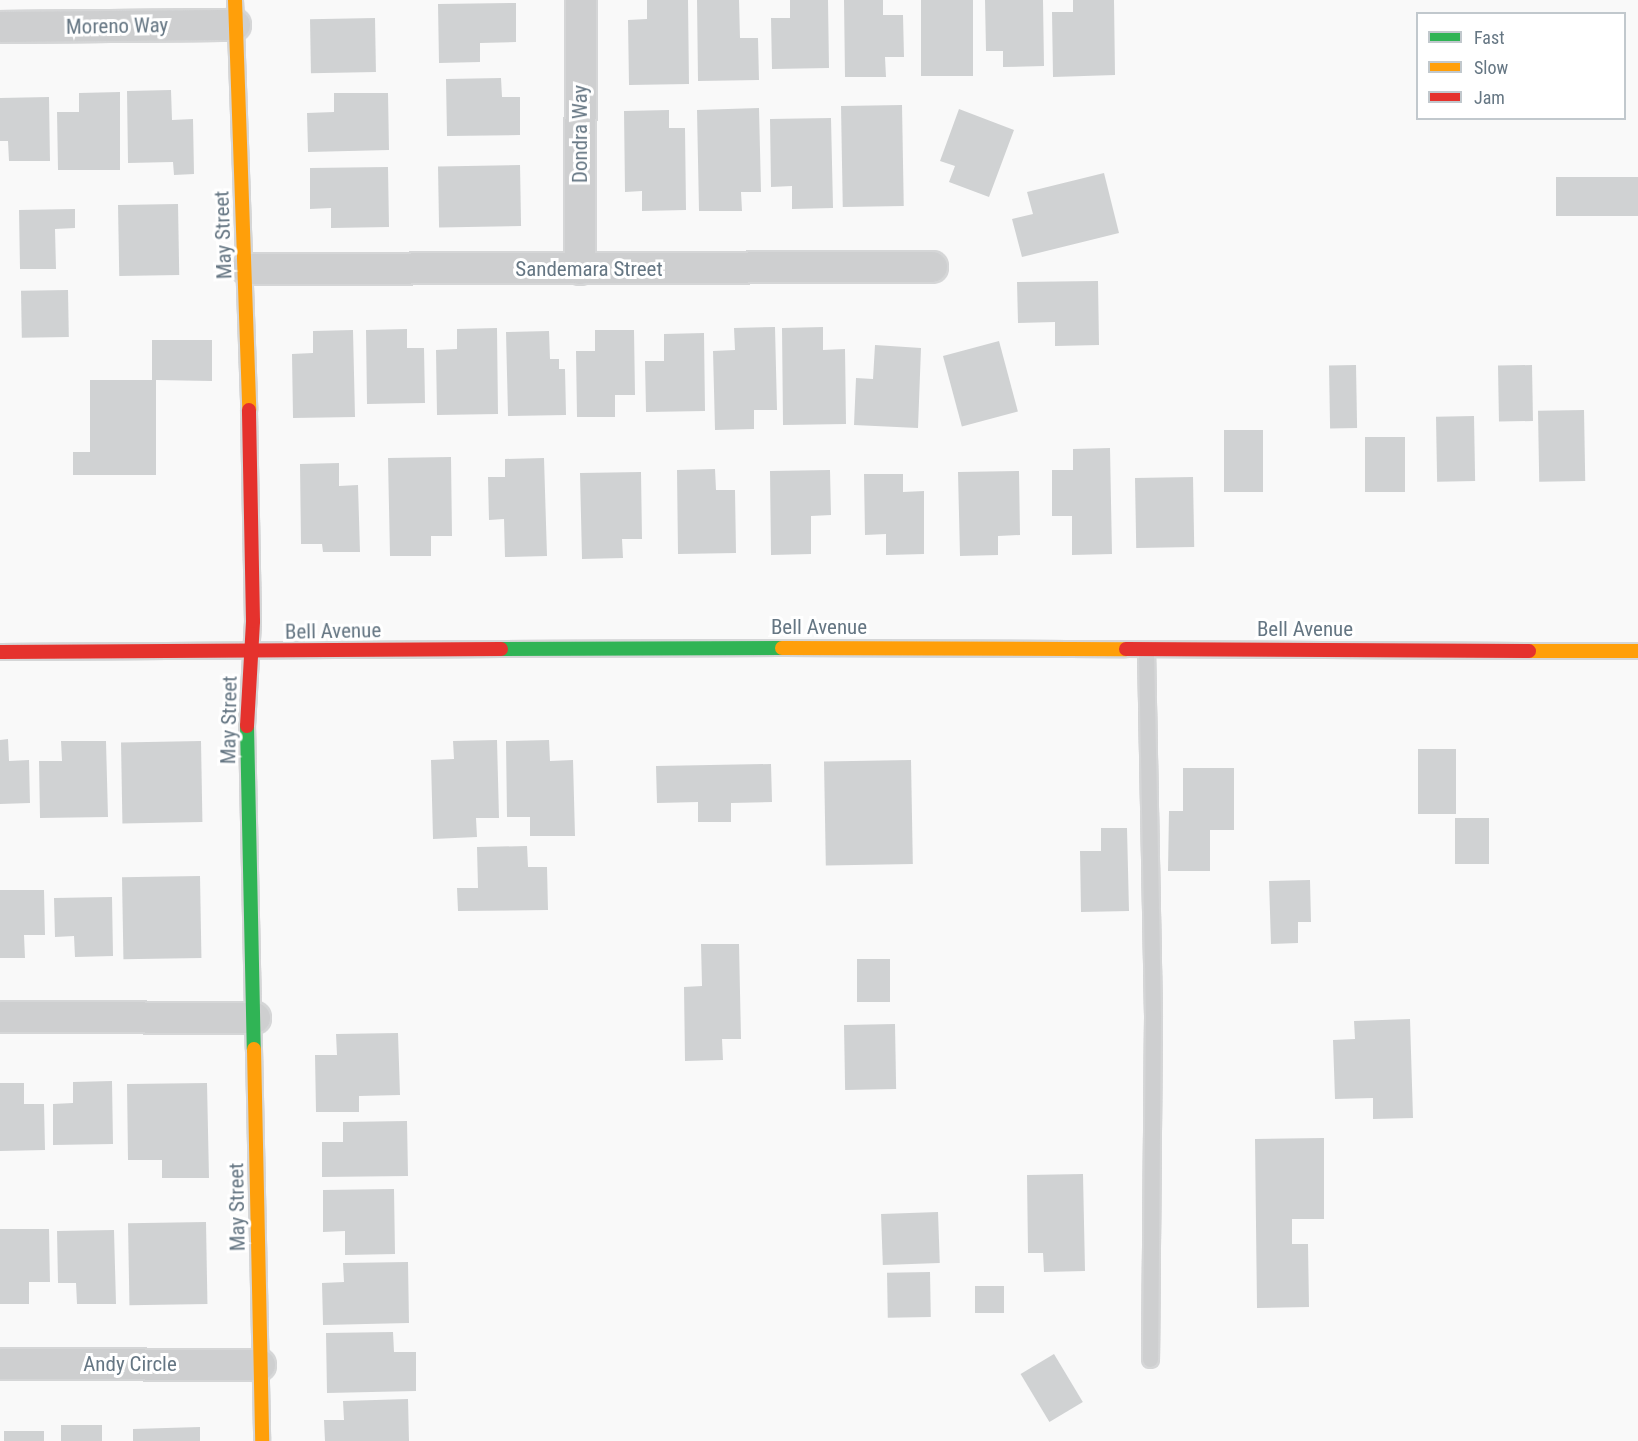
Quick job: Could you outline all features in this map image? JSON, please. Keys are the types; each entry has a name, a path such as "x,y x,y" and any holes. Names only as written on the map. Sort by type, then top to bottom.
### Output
{"main road":[{"name":"May Street","path":"235,12 247,269 252,653 247,705 262,1441"},
{"name":"Bell Avenue","path":"0,652 252,653 618,647 1638,651"}],"street":[{"name":"Dondra Way","path":"579,269 581,0"},
{"name":"Moreno Way","path":"0,27 235,12"},
{"name":"Sandemara Street","path":"247,269 932,267"},
{"path":"0,1017 255,1018"},
{"name":"Andy Circle","path":"0,1364 260,1365"}],"lane":[{"path":"1146,650 1153,1017 1150,1359"}],"building":[{"path":"647,0 688,0 689,84 629,85 628,20 647,19"},
{"path":"697,0 739,0 740,38 758,38 759,80 698,81"},
{"path":"790,0 828,0 829,68 772,69 771,18 790,18"},
{"path":"844,0 883,0 883,15 903,15 904,57 885,57 886,77 845,77"},
{"path":"921,0 973,0 973,76 921,76"},
{"path":"985,0 1043,0 1044,66 1003,67 1003,51 986,51"},
{"path":"1073,0 1114,0 1115,75 1053,77 1052,12 1073,12"},
{"path":"516,3 516,42 480,43 480,62 439,63 438,4"},
{"path":"375,18 376,72 311,73 310,19"},
{"path":"501,78 502,97 520,97 520,135 447,136 446,79"},
{"path":"171,90 172,120 193,119 194,174 174,175 173,162 128,163 127,91"},
{"path":"120,92 120,170 58,170 57,112 79,112 79,93"},
{"path":"334,93 388,93 389,150 308,152 307,113 334,112"},
{"path":"49,97 50,161 9,161 8,141 0,141 0,98"},
{"path":"902,105 904,206 843,207 841,106"},
{"path":"759,108 761,192 741,192 742,211 699,211 697,110"},
{"path":"959,109 1014,130 989,197 949,182 955,166 940,161"},
{"path":"669,110 669,128 685,128 686,210 642,211 642,191 625,192 624,111"},
{"path":"831,118 833,208 792,209 792,186 771,187 770,119"},
{"path":"520,165 521,226 439,227 438,166"},
{"path":"388,167 389,227 331,228 331,208 310,209 310,168"},
{"path":"1104,173 1119,233 1022,257 1012,219 1033,214 1027,192"},
{"path":"1556,177 1638,177 1638,216 1556,216"},
{"path":"178,204 179,275 119,276 118,205"},
{"path":"75,209 75,228 55,229 56,269 20,269 19,210"},
{"path":"1098,281 1099,345 1055,346 1055,322 1018,323 1017,282"},
{"path":"68,290 69,337 22,338 21,291"},
{"path":"775,327 777,410 754,410 754,429 715,430 713,351 735,350 734,328"},
{"path":"823,327 823,350 845,349 846,424 783,425 782,328"},
{"path":"497,328 498,414 437,415 436,350 457,349 457,329"},
{"path":"407,329 407,348 424,348 425,403 367,404 366,330"},
{"path":"353,330 355,417 293,418 292,354 313,353 313,331"},
{"path":"595,330 634,330 635,395 615,395 615,417 577,417 576,351 595,351"},
{"path":"549,331 550,359 559,359 559,369 565,369 566,415 508,416 506,332"},
{"path":"704,333 705,411 646,412 645,361 664,361 664,334"},
{"path":"152,340 212,340 212,381 156,380 156,475 73,475 73,452 90,452 90,380 152,380"},
{"path":"999,341 1018,412 962,427 943,356"},
{"path":"875,345 921,348 918,428 854,425 856,378 873,379"},
{"path":"1329,365 1356,365 1357,428 1330,428"},
{"path":"1532,365 1533,421 1499,422 1498,366"},
{"path":"1584,410 1585,481 1539,482 1538,411"},
{"path":"1474,416 1475,481 1437,482 1436,417"},
{"path":"1224,430 1263,430 1263,492 1224,492"},
{"path":"1365,437 1405,437 1405,492 1365,492"},
{"path":"1110,448 1112,554 1072,555 1072,516 1052,516 1052,470 1073,470 1073,449"},
{"path":"451,457 452,536 431,536 431,556 390,556 388,458"},
{"path":"544,458 547,556 505,557 504,519 489,520 488,477 505,477 505,459"},
{"path":"339,463 339,486 358,485 360,552 323,552 322,544 301,544 300,464"},
{"path":"715,469 716,490 735,490 736,553 678,554 677,470"},
{"path":"830,470 831,515 811,516 811,554 771,555 770,471"},
{"path":"1019,471 1020,535 998,536 998,555 960,556 958,472"},
{"path":"641,472 642,539 622,539 623,558 582,559 580,473"},
{"path":"864,474 903,474 903,492 924,491 924,554 886,555 886,534 865,535"},
{"path":"1193,477 1194,547 1136,548 1135,478"},
{"path":"8,739 9,761 29,760 30,803 0,804 0,740"},
{"path":"497,740 499,818 476,818 477,837 433,839 431,760 454,759 453,741"},
{"path":"549,740 550,761 573,760 575,836 530,836 530,817 507,817 506,741"},
{"path":"61,741 106,741 108,817 40,818 39,761 62,761"},
{"path":"201,741 202,822 122,823 121,742"},
{"path":"1418,749 1456,749 1456,814 1418,814"},
{"path":"911,760 913,864 826,866 824,762"},
{"path":"771,764 772,802 731,803 731,822 698,822 698,802 657,803 656,766"},
{"path":"1183,768 1234,768 1234,830 1210,830 1210,871 1168,871 1169,811 1183,811"},
{"path":"1455,818 1489,818 1489,864 1455,864"},
{"path":"1101,828 1127,828 1129,911 1081,912 1080,851 1101,851"},
{"path":"527,846 528,867 547,867 548,910 458,911 457,888 478,888 477,847"},
{"path":"200,876 201,958 123,959 122,877"},
{"path":"1310,880 1311,922 1298,922 1298,943 1271,944 1269,881"},
{"path":"0,890 44,890 45,935 24,935 25,958 0,958"},
{"path":"112,897 113,956 75,957 74,936 55,937 54,898"},
{"path":"701,944 739,944 741,1039 722,1039 723,1060 685,1061 684,987 702,986"},
{"path":"857,959 890,959 890,1002 857,1002"},
{"path":"1410,1019 1413,1118 1373,1119 1373,1098 1335,1099 1333,1040 1355,1039 1354,1021"},
{"path":"895,1024 896,1089 845,1090 844,1025"},
{"path":"398,1033 400,1095 359,1096 359,1112 316,1112 315,1055 337,1055 336,1034"},
{"path":"112,1081 113,1144 53,1145 53,1104 73,1103 73,1082"},
{"path":"0,1083 24,1083 24,1104 44,1104 45,1150 0,1151"},
{"path":"207,1083 209,1178 162,1178 162,1160 128,1160 127,1084"},
{"path":"407,1121 408,1176 322,1177 322,1142 343,1142 343,1122"},
{"path":"1324,1138 1324,1219 1292,1219 1292,1244 1308,1244 1309,1307 1257,1308 1255,1139"},
{"path":"1083,1174 1085,1271 1044,1272 1043,1253 1028,1253 1027,1175"},
{"path":"394,1189 395,1254 345,1255 345,1231 323,1232 323,1190"},
{"path":"938,1212 940,1263 883,1265 881,1214"},
{"path":"206,1222 207,1304 129,1305 128,1223"},
{"path":"0,1229 49,1229 50,1282 29,1282 29,1304 0,1304"},
{"path":"114,1230 116,1304 77,1304 76,1283 58,1283 57,1231"},
{"path":"408,1262 409,1323 323,1325 322,1283 344,1282 343,1263"},
{"path":"930,1272 931,1317 888,1318 887,1273"},
{"path":"975,1286 1004,1286 1004,1313 975,1313"},
{"path":"393,1332 394,1352 416,1352 416,1391 327,1393 326,1333"},
{"path":"1054,1354 1083,1402 1049,1422 1021,1374"},
{"path":"408,1399 409,1441 325,1441 324,1420 344,1420 343,1401"},
{"path":"61,1425 102,1425 102,1441 61,1441"},
{"path":"200,1427 200,1441 133,1441 133,1429"},
{"path":"4,1431 44,1431 44,1441 4,1441"}],"traffic: fast":[{"path":"501,649 782,648"},
{"path":"247,726 254,1049"}],"traffic: slow":[{"path":"235,0 249,410"},
{"path":"782,648 1126,649"},
{"path":"1529,651 1638,651"},
{"path":"254,1049 262,1441"}],"traffic: jam":[{"path":"247,726 253,621 249,410"},
{"path":"0,652 501,649"},
{"path":"1126,649 1529,651"}]}
